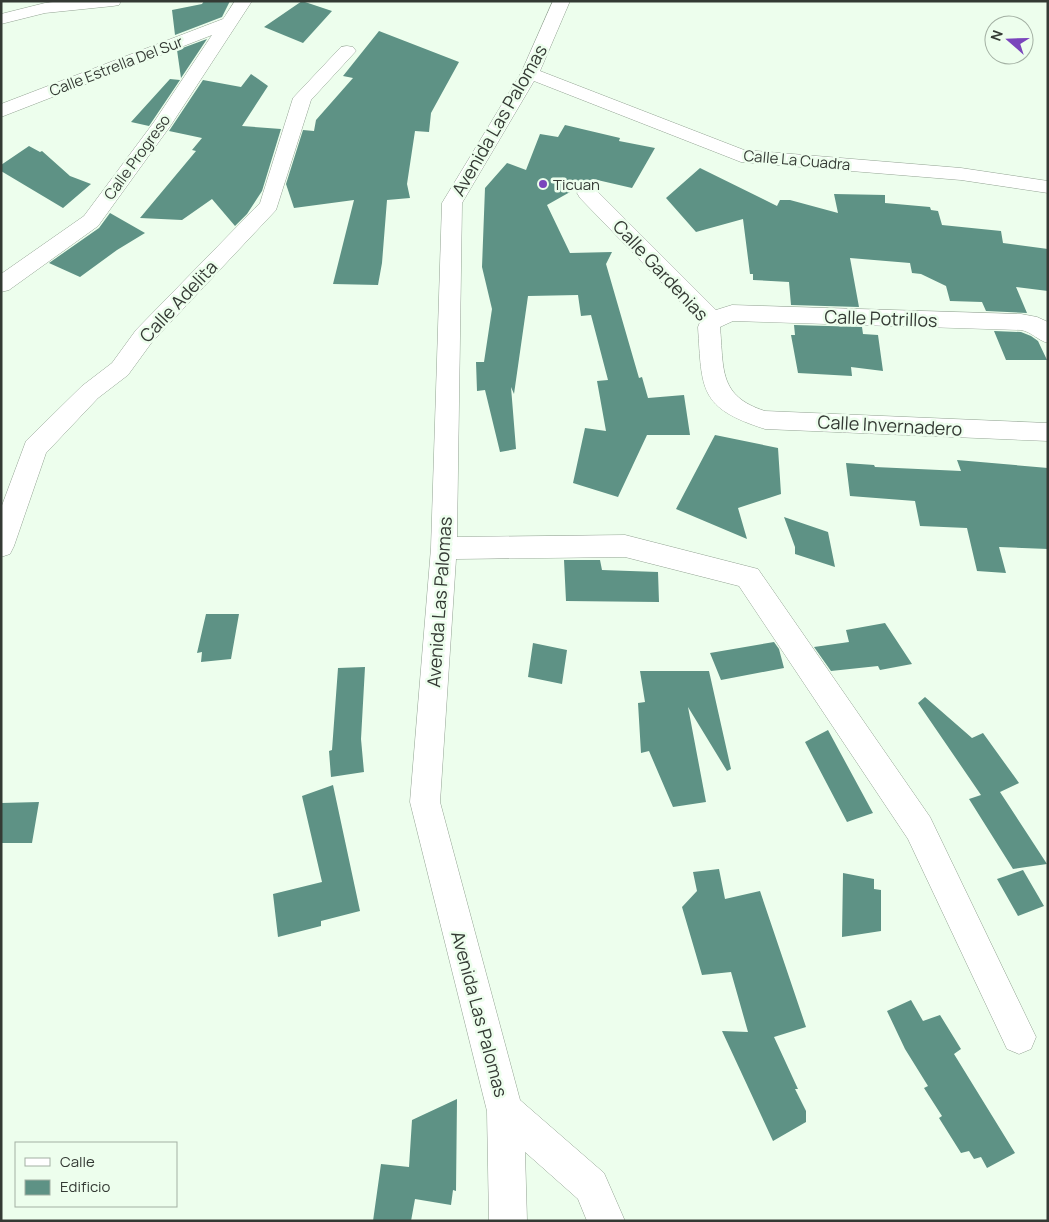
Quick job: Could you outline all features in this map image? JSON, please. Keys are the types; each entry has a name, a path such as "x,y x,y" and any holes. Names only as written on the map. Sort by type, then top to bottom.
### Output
{"street":[{"path":"1,19 45,8 113,1"},
{"name":"Calle Progreso","path":"1,285 91,221 161,125 244,1"},
{"name":"Avenida Las Palomas","path":"508,1221 505,1111 425,802 444,548 452,203 530,73 562,1"},
{"name":"Calle Estrella Del Sur","path":"1,110 231,22"},
{"name":"Calle Adelita","path":"1,546 36,448 90,392 120,368 144,336 269,205 302,98 347,51"},
{"name":"Calle La Cuadra","path":"530,73 741,156 961,174 1048,187"},
{"name":"Calle Gardenias","path":"587,193 712,320 709,327 715,386 722,399 735,410"},
{"name":"Calle Potrillos","path":"712,320 732,313 1021,322 1036,325 1048,334"},
{"name":"Calle Invernadero","path":"735,410 765,420 1048,432"},
{"path":"444,548 626,546 748,577 919,828 1019,1037"},
{"path":"505,1111 591,1186 606,1221"}],"building":[{"path":"204,1 230,1 222,17 175,35 172,10 202,4"},
{"path":"302,1 332,11 303,43 264,27"},
{"path":"379,31 459,62 431,113 429,132 415,131 407,184 410,198 387,200 382,263 378,285 333,284 354,200 294,208 286,184 303,130 314,131 316,120 353,78 343,76"},
{"path":"207,39 181,78 177,50"},
{"path":"251,74 268,86 242,126 281,129 262,191 247,214 235,226 212,199 182,220 140,218 196,151 192,150 202,138 169,131 203,80 241,87"},
{"path":"170,79 180,80 149,126 131,122"},
{"path":"565,125 620,138 619,141 655,148 632,188 593,179 547,205 570,253 612,252 606,264 639,378 642,377 648,398 684,395 690,435 647,435 618,497 573,483 585,428 606,431 597,381 608,380 591,315 581,316 578,295 528,296 514,394 511,387 516,449 500,452 485,390 477,391 476,362 484,362 492,309 482,267 485,188 507,163 526,170 540,134 558,137"},
{"path":"29,146 40,152 42,151 70,176 91,184 63,208 1,171 1,165"},
{"path":"700,168 777,206 780,200 790,200 838,213 834,194 885,195 885,203 930,207 931,210 938,211 942,225 1001,231 1003,243 1048,249 1048,291 1016,287 1027,313 986,311 982,302 950,301 946,286 921,274 912,273 910,263 850,258 859,307 791,305 789,282 753,280 753,274 750,274 743,219 696,232 666,198"},
{"path":"110,213 145,233 117,250 80,277 49,263 99,228"},
{"path":"794,325 862,327 863,334 878,335 883,371 851,367 852,376 798,373 791,335 795,335"},
{"path":"994,331 1021,332 1031,336 1038,341 1047,360 1006,360"},
{"path":"715,435 778,448 781,494 738,508 747,539 676,509"},
{"path":"957,460 1048,468 1048,549 999,547 1006,573 977,571 967,528 920,526 915,501 850,496 846,463 874,465 875,467 961,471"},
{"path":"784,517 828,532 835,567 795,554 795,547"},
{"path":"564,560 600,560 602,570 658,572 659,602 566,601"},
{"path":"206,614 239,614 231,659 201,662 202,652 197,653"},
{"path":"885,623 912,664 880,670 878,666 831,671 814,647 849,642 846,630"},
{"path":"774,642 779,649 784,668 721,680 710,653"},
{"path":"533,643 567,650 562,684 528,677"},
{"path":"365,667 361,739 364,772 331,777 329,751 332,750 338,668"},
{"path":"640,671 709,671 731,769 727,771 688,707 706,802 673,807 649,751 641,753 638,703 645,702"},
{"path":"925,697 972,738 983,733 1019,783 1000,792 1047,864 1013,869 969,799 981,795 918,703"},
{"path":"828,730 873,813 847,822 805,742"},
{"path":"333,785 360,911 321,921 321,926 278,937 273,894 322,882 302,796"},
{"path":"39,802 32,843 1,843 1,803"},
{"path":"719,869 725,899 760,891 806,1027 774,1037 798,1089 795,1089 806,1111 806,1122 773,1141 722,1031 748,1032 731,972 702,975 682,907 697,891 693,872"},
{"path":"1023,870 1044,906 1018,916 997,879"},
{"path":"843,873 874,879 874,889 881,890 881,931 842,937"},
{"path":"911,1000 923,1021 940,1015 961,1049 954,1054 1015,1153 987,1168 981,1157 974,1159 969,1151 961,1153 939,1118 942,1116 924,1088 928,1086 905,1049 887,1011"},
{"path":"457,1099 456,1191 453,1190 451,1205 415,1199 411,1221 373,1221 381,1164 409,1167 412,1120"}],"place":[{"name":"Ticuan","path":"543,184"}]}
